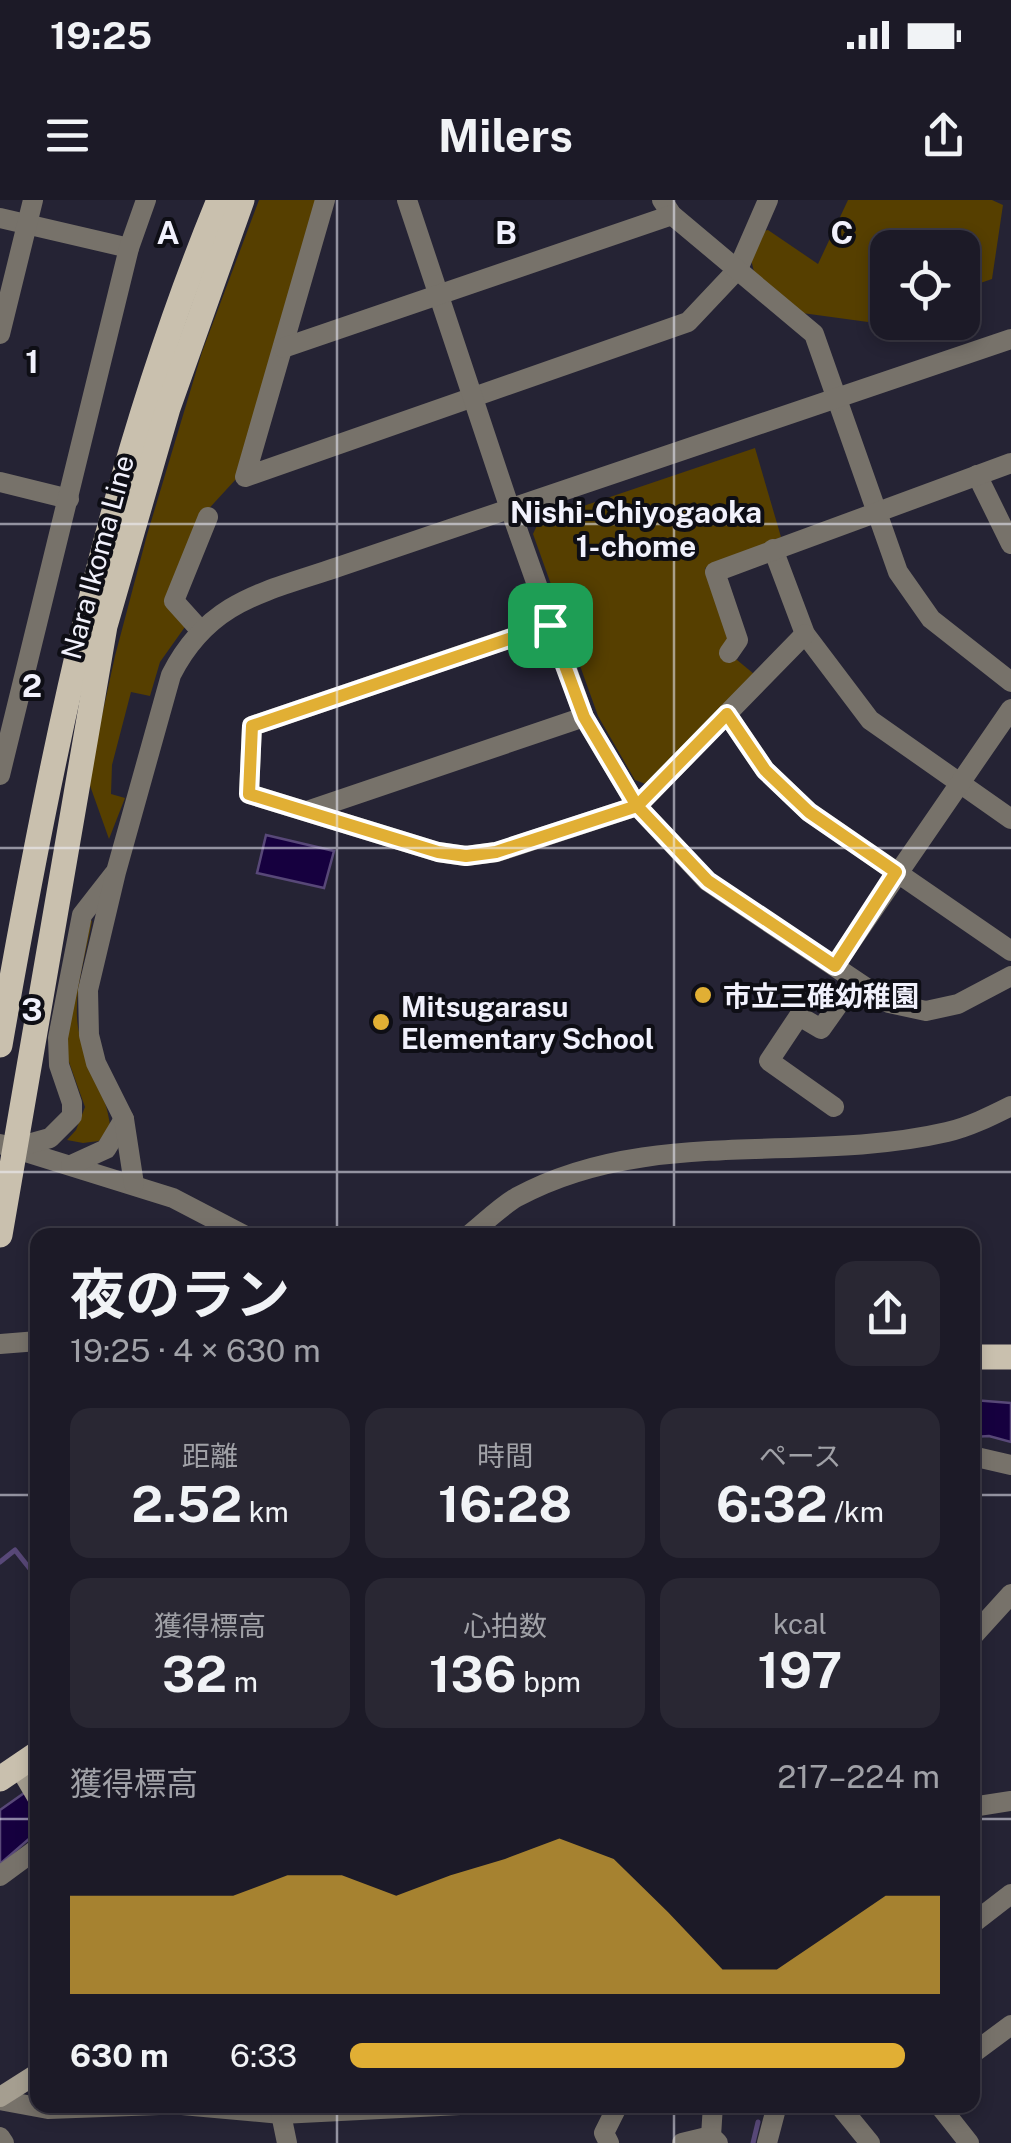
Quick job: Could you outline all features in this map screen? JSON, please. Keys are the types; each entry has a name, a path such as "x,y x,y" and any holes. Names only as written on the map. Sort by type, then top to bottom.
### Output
{"main road":[{"name":"Nara Ikoma Line","path":"0,1045 47,796 90,606 148,394 219,200"},
{"name":"Nara Ikoma Line","path":"0,1234 7,1146 105,626 168,408 242,200"},
{"path":"980,1356 1011,1357"},
{"path":"0,2099 30,2079"}],"street":[{"path":"0,334 33,200"},
{"path":"0,775 6,722 69,499 129,248 146,200"},
{"path":"326,200 245,477 688,322 738,269 768,200"},
{"path":"407,200 584,717 637,806 708,881 889,1004 926,1011 958,1004 1011,976"},
{"path":"282,348 440,295 667,208 814,334 898,572 931,619 1011,682"},
{"path":"0,218 129,248"},
{"path":"134,1184 124,1119 96,1063 89,1035 88,990 171,675 183,650 201,631 238,602 1011,339"},
{"path":"729,653 738,640 715,572 1011,463"},
{"path":"977,475 1011,544"},
{"path":"0,482 69,499"},
{"path":"201,631 174,601 208,517"},
{"path":"773,549 805,634 870,720 1011,819"},
{"path":"550,625 252,726 249,794 438,852 466,856 496,852 637,806 805,634"},
{"path":"835,966 1011,708"},
{"path":"727,714 765,770 809,812 1011,951"},
{"path":"307,810 584,717"},
{"path":"7,1146 50,1138 72,1116 57,1052 77,934 92,898 116,872"},
{"path":"834,1107 769,1060 799,1016 820,1029 856,981"},
{"path":"478,1228 516,1198 566,1177 624,1161 672,1151 799,1149 909,1139 951,1132 1011,1106"},
{"path":"71,1166 106,1149 124,1119"},
{"path":"7,1146 173,1198 231,1228"},
{"path":"0,1344 30,1342"},
{"path":"980,1458 1011,1465"},
{"path":"980,1628 1011,1594"},
{"path":"980,1805 1011,1801"},
{"path":"0,1876 30,1854"},
{"path":"980,1918 1011,1894"},
{"path":"980,2048 1011,2025"},
{"path":"0,2099 30,2105"},
{"path":"270,2113 291,2113"},
{"path":"609,2143 604,2133 614,2113"},
{"path":"682,2143 714,2140 713,2113"},
{"path":"768,2142 775,2113"},
{"path":"846,2113 870,2143"},
{"path":"945,2113 969,2143"},
{"path":"281,2114 288,2143"}],"shaded area":[{"path":"259,200 317,200 237,478 203,515 167,603 187,624 160,662 150,696 131,692 112,765 111,794 125,798 109,839 88,780 115,656 202,352"},
{"path":"848,200 992,200 1003,205 992,279 980,283 980,230 870,230 868,322 802,313 754,272 751,259 768,230 818,264"},
{"path":"755,448 781,537 705,568 731,640 725,650 754,674 648,785 635,780 598,716 533,534 539,521"},
{"path":"266,835 334,851 324,888 257,873"},
{"path":"87,919 92,921 78,993 77,1022 110,1125 99,1141 83,1143 67,1140 76,1130 85,1107 65,1051"},
{"path":"980,1401 1011,1403 1011,1442 980,1437"},
{"path":"30,1789 30,1838 0,1864 0,1810"}],"waterway":[{"path":"0,1562 15,1550 30,1569"},
{"path":"753,2143 758,2122"}],"place":[{"name":"市立三碓幼稚園","path":"703,995"},
{"name":"Mitsugarasu Elementary School","path":"381,1022"}],"district":[{"name":"Nishi-Chiyogaoka 1-chome","path":"636,529"}],"route":[{"path":"550,625 252,726 249,794 438,852 466,856 496,852 637,806 727,714 765,770 809,812 896,872 835,966 708,881 637,806 584,717 550,625"}]}
